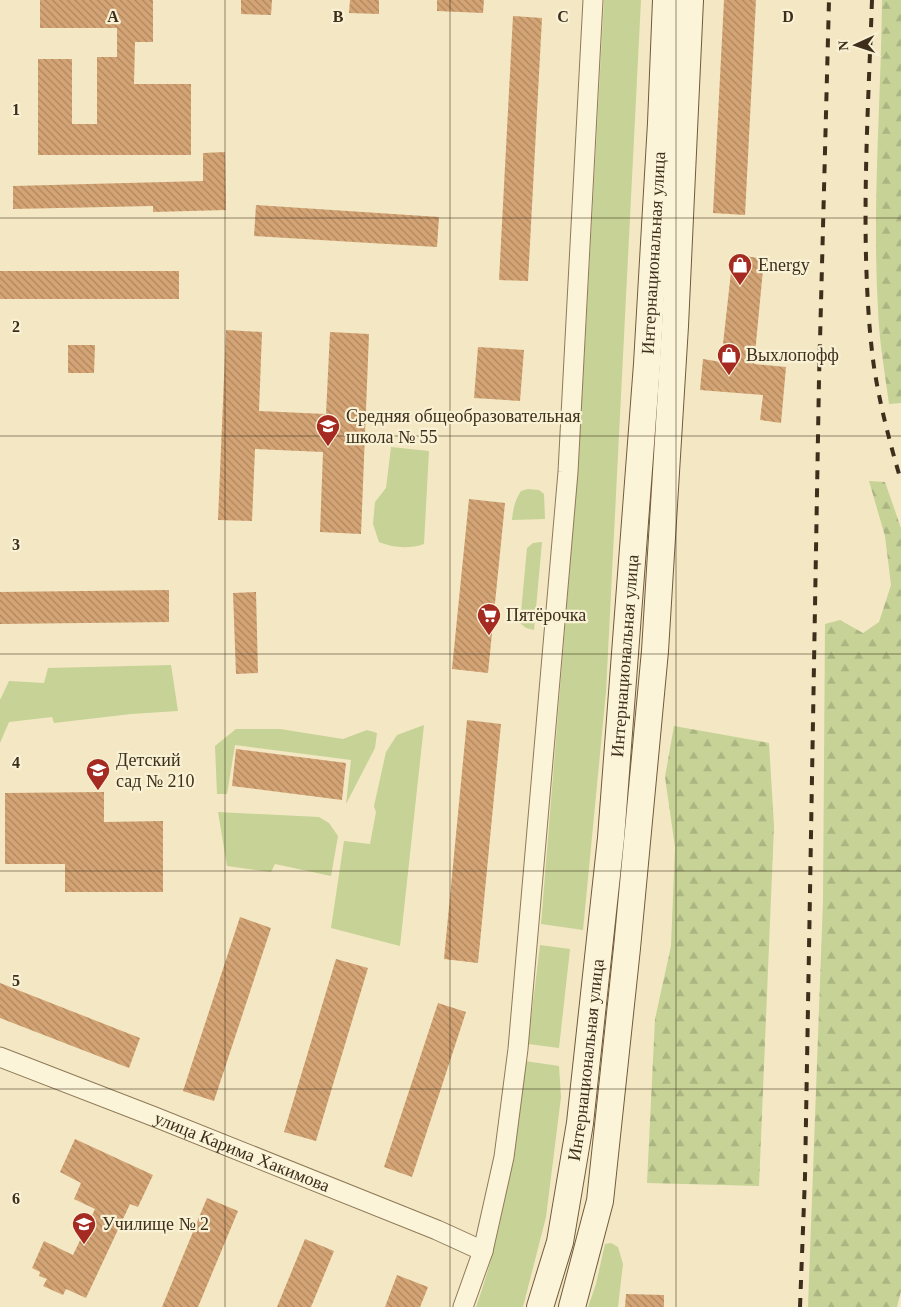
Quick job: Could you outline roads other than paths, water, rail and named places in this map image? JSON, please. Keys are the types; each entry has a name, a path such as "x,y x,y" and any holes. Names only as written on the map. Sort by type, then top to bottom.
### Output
{"main road":[{"name":"Интернациональная улица","path":"540,1307 560,1242 580,1124 611,838 647,364 662,123 666,0"},
{"name":"Интернациональная улица","path":"572,1307 600,1201 627,948 655,651 675,316 690,0"}],"street":[{"path":"463,1307 483,1251 504,1157 518,1049 568,472 592,0"},
{"name":"улица Карима Хакимова","path":"0,1057 437,1230 483,1251"}],"railway":[{"path":"800,1307 805,1177 819,379 829,0"},
{"path":"872,0 866,193 868,299 876,382 901,481"}],"place":[{"name":"Energy","path":"740,286"},
{"name":"Выхлопофф","path":"729,376"},
{"name":"Средняя общеобразовательная школа № 55","path":"328,447"},
{"name":"Пятёрочка","path":"489,636"},
{"name":"Детский сад № 210","path":"98,791"},
{"name":"Училище № 2","path":"84,1245"}]}
